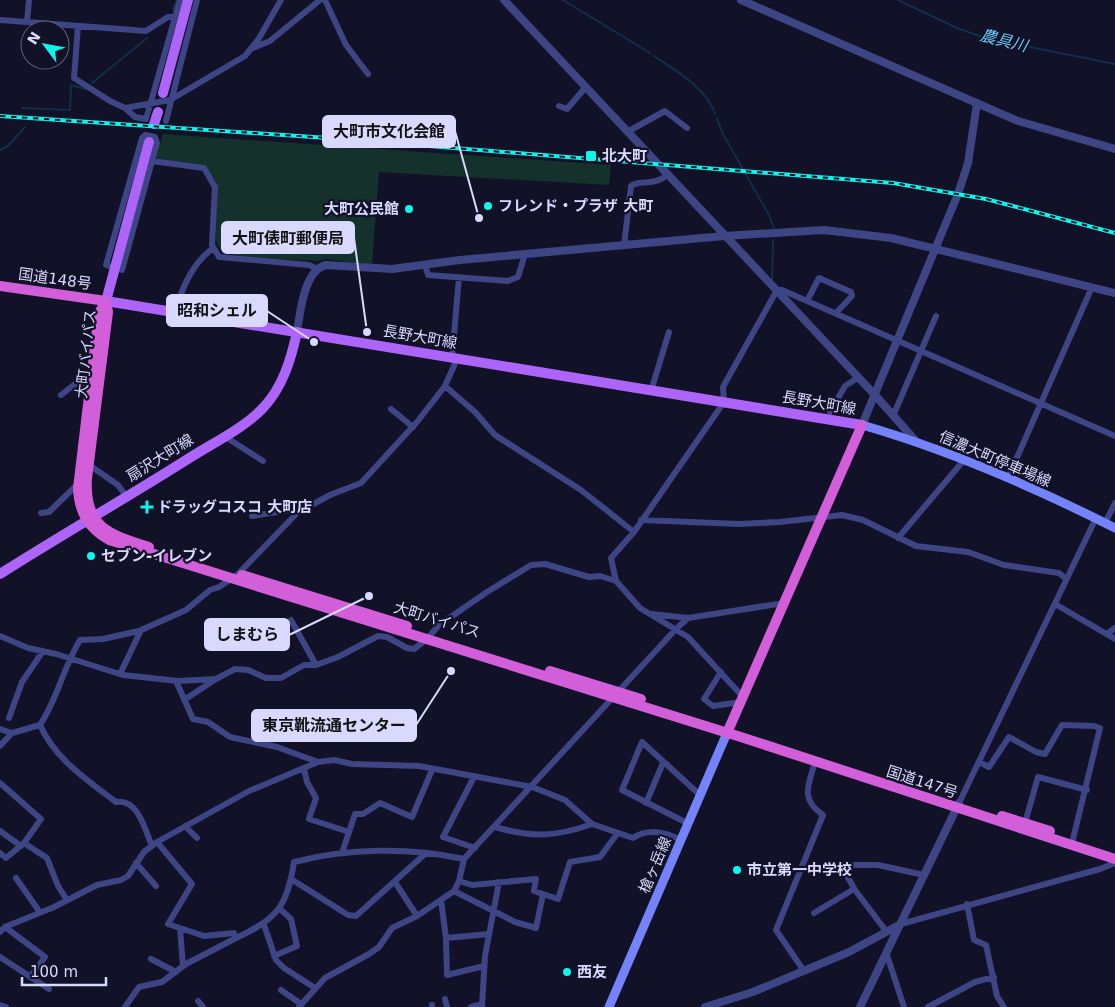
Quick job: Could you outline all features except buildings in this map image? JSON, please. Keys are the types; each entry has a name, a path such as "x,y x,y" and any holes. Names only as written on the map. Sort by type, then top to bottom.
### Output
{"highway":[{"name":"国道148号","path":"0,286 106,301"},
{"name":"大町バイパス","path":"106,301 99,313 79,483 80,507 90,519 97,532 115,542 234,576 728,730"},
{"name":"大町バイパス","path":"90,519 86,495 88,465 108,312 106,301"},
{"path":"728,730 862,425"},
{"name":"国道147号","path":"728,730 815,762 957,806 1025,823 1115,852"},
{"name":"国道147号","path":"728,730 1115,859"}],"main road":[{"path":"167,97 188,0"},
{"path":"154,124 158,112"},
{"path":"106,301 149,142"},
{"name":"長野大町線","path":"106,301 862,425"},
{"name":"扇沢大町線","path":"0,574 224,436 263,408 277,389 288,366 297,332"},
{"name":"信濃大町停車場線","path":"862,425 915,440 1008,478 1115,528"},
{"name":"槍ヶ岳線","path":"610,1007 728,730"}],"street":[{"path":"27,20 29,0"},
{"path":"78,26 74,78 110,101 125,108 135,117 146,119 180,0"},
{"path":"166,121 167,97 196,0"},
{"path":"125,108 150,104 167,97 240,59 253,48 281,0"},
{"path":"253,48 261,46 275,37 320,0"},
{"path":"325,0 339,33 368,74"},
{"path":"504,0 724,236 859,377 915,440"},
{"path":"741,0 1018,121 1115,149"},
{"path":"70,25 146,30 168,17 176,17"},
{"path":"0,20 20,21"},
{"path":"560,106 567,109 585,88"},
{"path":"862,425 936,250 964,178 977,103"},
{"path":"627,132 665,111 687,128"},
{"path":"145,135 155,137 157,140 152,161 122,270 114,268 106,265 142,138 145,135"},
{"path":"606,154 649,155"},
{"path":"152,161 204,168 215,183 212,249 191,273 176,313"},
{"path":"624,246 631,186 635,183 653,183 667,175"},
{"path":"297,332 304,294 317,269 326,265 392,269 525,254 724,236 824,230 891,238 1115,293"},
{"path":"212,249 224,259 309,265 317,269"},
{"path":"425,265 428,275 515,280 525,254"},
{"path":"0,746 12,733 40,725 46,716 69,658 80,640 103,639 141,630 186,610 210,590 234,576 297,513 330,495 361,482 413,427 445,386 455,358 459,277"},
{"path":"807,301 819,278 851,292 852,296 836,313"},
{"path":"1008,478 1092,287"},
{"path":"777,290 782,290 836,313 1115,436"},
{"path":"721,672 704,699 713,706 742,700 721,672 688,637 640,608 616,581 611,558 634,532 724,402 723,387 777,290"},
{"path":"893,416 936,316"},
{"path":"651,391 669,332"},
{"path":"830,412 845,386 859,377"},
{"path":"61,395 75,384 91,383"},
{"path":"445,386 475,412 495,435 581,490 634,532"},
{"path":"391,409 413,427"},
{"path":"224,436 263,461"},
{"path":"898,538 964,460"},
{"path":"88,465 118,485 126,496"},
{"path":"41,513 49,512 79,483"},
{"path":"1105,523 1115,503"},
{"path":"252,516 289,510 297,513"},
{"path":"641,520 739,524 851,516 916,546 968,552 1004,565 1059,573 1065,578"},
{"path":"860,1007 1055,604 1065,578 1096,518"},
{"path":"184,700 235,669 248,670 266,678 281,678 304,665 316,665 338,657 378,636 387,637 410,649 429,637 439,625 531,565 545,564 589,577 600,576 616,581"},
{"path":"650,614 688,618 784,603"},
{"path":"1055,604 1115,639"},
{"path":"281,990 300,1006 315,988 343,966 369,954 379,947 392,928 416,916 454,891 460,881 464,858 495,827 688,618"},
{"path":"291,620 316,665"},
{"path":"1107,634 1115,628"},
{"path":"120,674 141,630"},
{"path":"0,636 22,646 120,674 176,681 216,679"},
{"path":"8,718 22,682 43,651"},
{"path":"176,681 194,719 208,722 230,737 278,746 318,762"},
{"path":"40,725 52,748 68,763 116,802 124,800 133,805 155,844 192,884 168,924 204,936 234,933 236,938"},
{"path":"979,762 988,767 1009,737 1036,752 1045,754 1062,725 1094,726 1100,728 1087,790 1073,839"},
{"path":"0,729 12,733"},
{"path":"687,823 622,790 642,742 700,796"},
{"path":"2,929 97,885 121,880 128,876 144,852 185,826 262,784 318,762 334,760 352,764 419,766 432,770 532,787 566,800 592,824 618,834 633,838 641,833 666,832 681,840"},
{"path":"804,971 776,930 823,815 814,808 808,799 808,787 815,762"},
{"path":"646,803 663,763"},
{"path":"304,769 307,782 316,798 309,819 349,832"},
{"path":"342,853 355,814 363,814 380,803 412,816 432,770"},
{"path":"474,777 443,837 475,848"},
{"path":"1025,823 1038,777 1087,790"},
{"path":"0,782 41,819 22,845 6,858 0,853"},
{"path":"495,827 519,834 537,836 574,830 592,824"},
{"path":"185,826 197,838"},
{"path":"0,831 47,858 58,886 67,900"},
{"path":"460,881 472,885 536,879 534,891 558,899 570,862 600,857 618,834"},
{"path":"124,1007 140,987 162,982 183,966 264,925 280,910 291,879 294,862 342,853 390,851 464,858"},
{"path":"291,879 348,915 356,916 426,853"},
{"path":"136,863 156,886"},
{"path":"705,1007 753,992 849,952 901,924 967,904 1100,869 1115,863"},
{"path":"886,932 854,889 841,865 878,865 924,875"},
{"path":"16,878 39,912"},
{"path":"395,882 416,916"},
{"path":"471,1007 482,1005 484,966 498,882"},
{"path":"814,913 854,889"},
{"path":"454,891 515,922 536,928 543,894"},
{"path":"441,900 446,938 447,975 484,966"},
{"path":"967,904 974,940 986,945 997,996 1004,1007"},
{"path":"274,956 297,946 291,919 280,910"},
{"path":"264,925 274,956 284,968 315,988"},
{"path":"180,928 183,966"},
{"path":"2,929 44,957 30,977"},
{"path":"446,938 489,934"},
{"path":"886,955 904,1007"},
{"path":"0,957 49,989"},
{"path":"152,959 176,972"},
{"path":"928,1007 975,982 994,977"},
{"path":"445,999 447,1007"},
{"path":"198,1002 203,1007"},
{"path":"0,1005 6,1007"}],"green space":[{"path":"163,134 611,165 609,185 379,172 372,265 326,259 318,261 269,259 232,254 219,247 216,238 217,183 204,165 158,159 156,157"}],"waterway":[{"path":"173,9 177,0"},
{"path":"563,0 650,53"},
{"name":"農具川","path":"898,0 957,28 985,38 1115,64"},
{"path":"92,83 147,38"},
{"path":"654,56 698,88 711,105 715,114"},
{"path":"22,108 70,110 71,85 85,89"},
{"path":"717,119 724,136 769,215 774,228"},
{"path":"0,150 8,146 25,127"},
{"path":"772,281 773,240"}],"railway":[{"path":"0,116 328,138 893,183 986,199 1115,233"}],"place":[{"name":"北大町","path":"591,156"},
{"name":"フレンド・プラザ 大町","path":"488,206"},
{"name":"大町公民館","path":"409,209"},
{"name":"大町市文化会館","path":"479,218"},
{"name":"大町俵町郵便局","path":"367,332"},
{"name":"昭和シェル","path":"314,342"},
{"name":"ドラッグコスコ 大町店","path":"147,507"},
{"name":"セブン-イレブン","path":"91,556"},
{"name":"しまむら","path":"369,596"},
{"name":"東京靴流通センター","path":"451,671"},
{"name":"市立第一中学校","path":"737,870"},
{"name":"西友","path":"567,972"}]}
